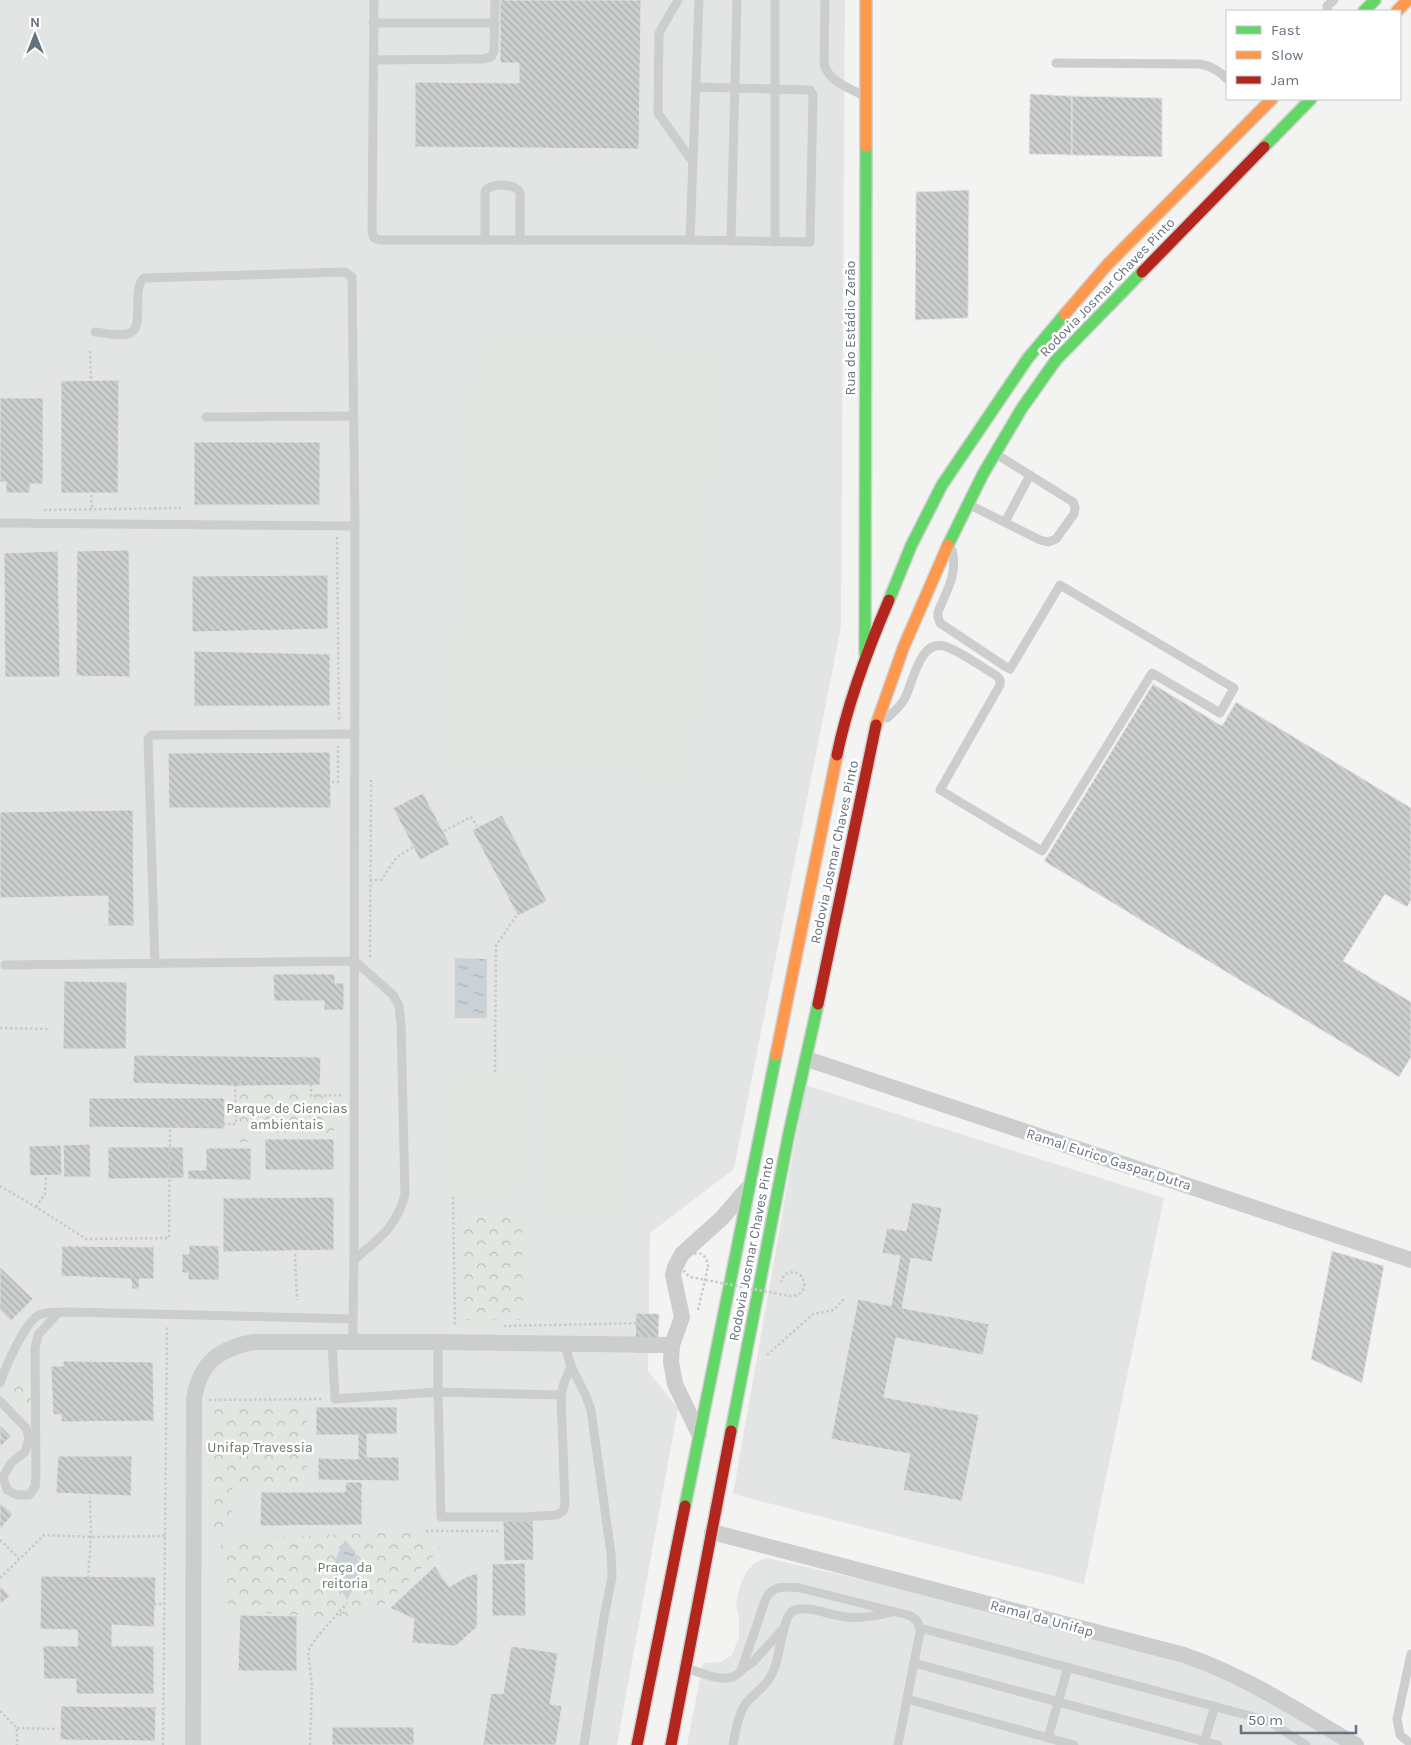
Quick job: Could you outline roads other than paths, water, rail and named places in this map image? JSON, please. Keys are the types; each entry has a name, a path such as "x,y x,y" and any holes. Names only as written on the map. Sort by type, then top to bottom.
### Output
{"main road":[{"name":"Rua do Estádio Zerão","path":"865,656 866,0"},
{"path":"1365,10 1375,0"},
{"path":"1398,10 1408,0"},
{"name":"Rodovia Josmar Chaves Pinto","path":"637,1745 752,1183 844,719 865,656 911,546 942,485 1028,358 1108,264 1257,107 1270,100"},
{"name":"Rodovia Josmar Chaves Pinto","path":"671,1745 789,1133 875,730 904,646 950,540 968,504 1022,408 1056,360 1311,100"}],"street":[{"name":"Ramal Eurico Gaspar Dutra","path":"806,1059 1411,1260"},
{"path":"700,1437 675,1384 671,1362 672,1345 682,1317 674,1267 682,1254 722,1218 752,1183"},
{"path":"193,1745 194,1399 200,1374 223,1351 254,1342 564,1342 672,1345"},
{"name":"Ramal da Unifap","path":"712,1532 1199,1660 1256,1685 1356,1745"}],"lane":[{"path":"374,0 372,231 374,238 380,240 731,240 810,242 813,95 810,90 696,87"},
{"path":"373,60 482,59 491,57 494,51 495,0"},
{"path":"678,0 659,33 658,113 692,162"},
{"path":"690,240 700,0"},
{"path":"731,240 737,0"},
{"path":"775,0 775,242"},
{"path":"825,0 824,64 826,71 832,78 866,98"},
{"path":"374,23 495,22"},
{"path":"1056,63 1200,64 1220,71 1226,78"},
{"path":"485,240 485,192 486,188 490,186 513,186 518,188 520,193 520,240"},
{"path":"95,332 128,334 133,332 137,326 138,290 141,280 144,278 345,272 352,277 356,526 353,1342"},
{"path":"206,417 353,416"},
{"path":"968,504 1040,540 1048,542 1056,539 1074,514 1075,507 1073,502 995,454"},
{"path":"1005,522 1030,475"},
{"path":"0,523 356,526"},
{"path":"875,730 902,704 921,656 935,646 946,647 997,676 1000,680 1000,685 940,790 1042,851 1152,673 1220,713 1234,688 1060,585 1010,669 1006,667 940,623 938,612 954,574 955,561 950,540"},
{"path":"155,964 148,739 152,735 355,734"},
{"path":"5,965 355,960 393,995 399,1006 405,1196 398,1216 390,1227 354,1260"},
{"path":"0,1383 8,1361 30,1324 39,1315 70,1312 353,1319"},
{"path":"0,1401 26,1428 29,1438 25,1452 11,1463 3,1477 7,1490 16,1495 29,1495 35,1487 36,1472 35,1348 38,1335 58,1313"},
{"path":"438,1342 441,1517 523,1517 558,1515 563,1511 565,1504 561,1395 571,1366"},
{"path":"564,1342 571,1366 591,1410 611,1554 612,1577 584,1745"},
{"path":"332,1343 335,1399 438,1392 561,1395"},
{"path":"741,1671 766,1598 770,1591 776,1588 785,1586 800,1588 915,1618 920,1628 898,1745"},
{"path":"733,1745 739,1716 744,1706 767,1683 775,1667 785,1627 791,1613 795,1610 804,1609 859,1618 872,1617 894,1611"},
{"path":"686,1668 722,1678 737,1676 756,1659 785,1627"},
{"path":"920,1628 1270,1722 1306,1745"},
{"path":"1411,1654 1397,1719 1400,1735 1411,1744"},
{"path":"914,1663 1204,1743 1218,1745"},
{"path":"1048,1738 1068,1667"},
{"path":"907,1699 1074,1745"},
{"path":"1204,1743 1215,1706"}],"water":[{"path":"455,958 487,959 487,1018 455,1018"},
{"path":"345,1540 352,1548 359,1562 358,1576 347,1600 337,1584 334,1571 337,1558"}],"park label":[{"name":"Parque de Ciencias ambientais","path":"287,1116"},
{"name":"Unifap Travessia","path":"260,1447"},
{"name":"Praça da reitoria","path":"345,1575"}]}
